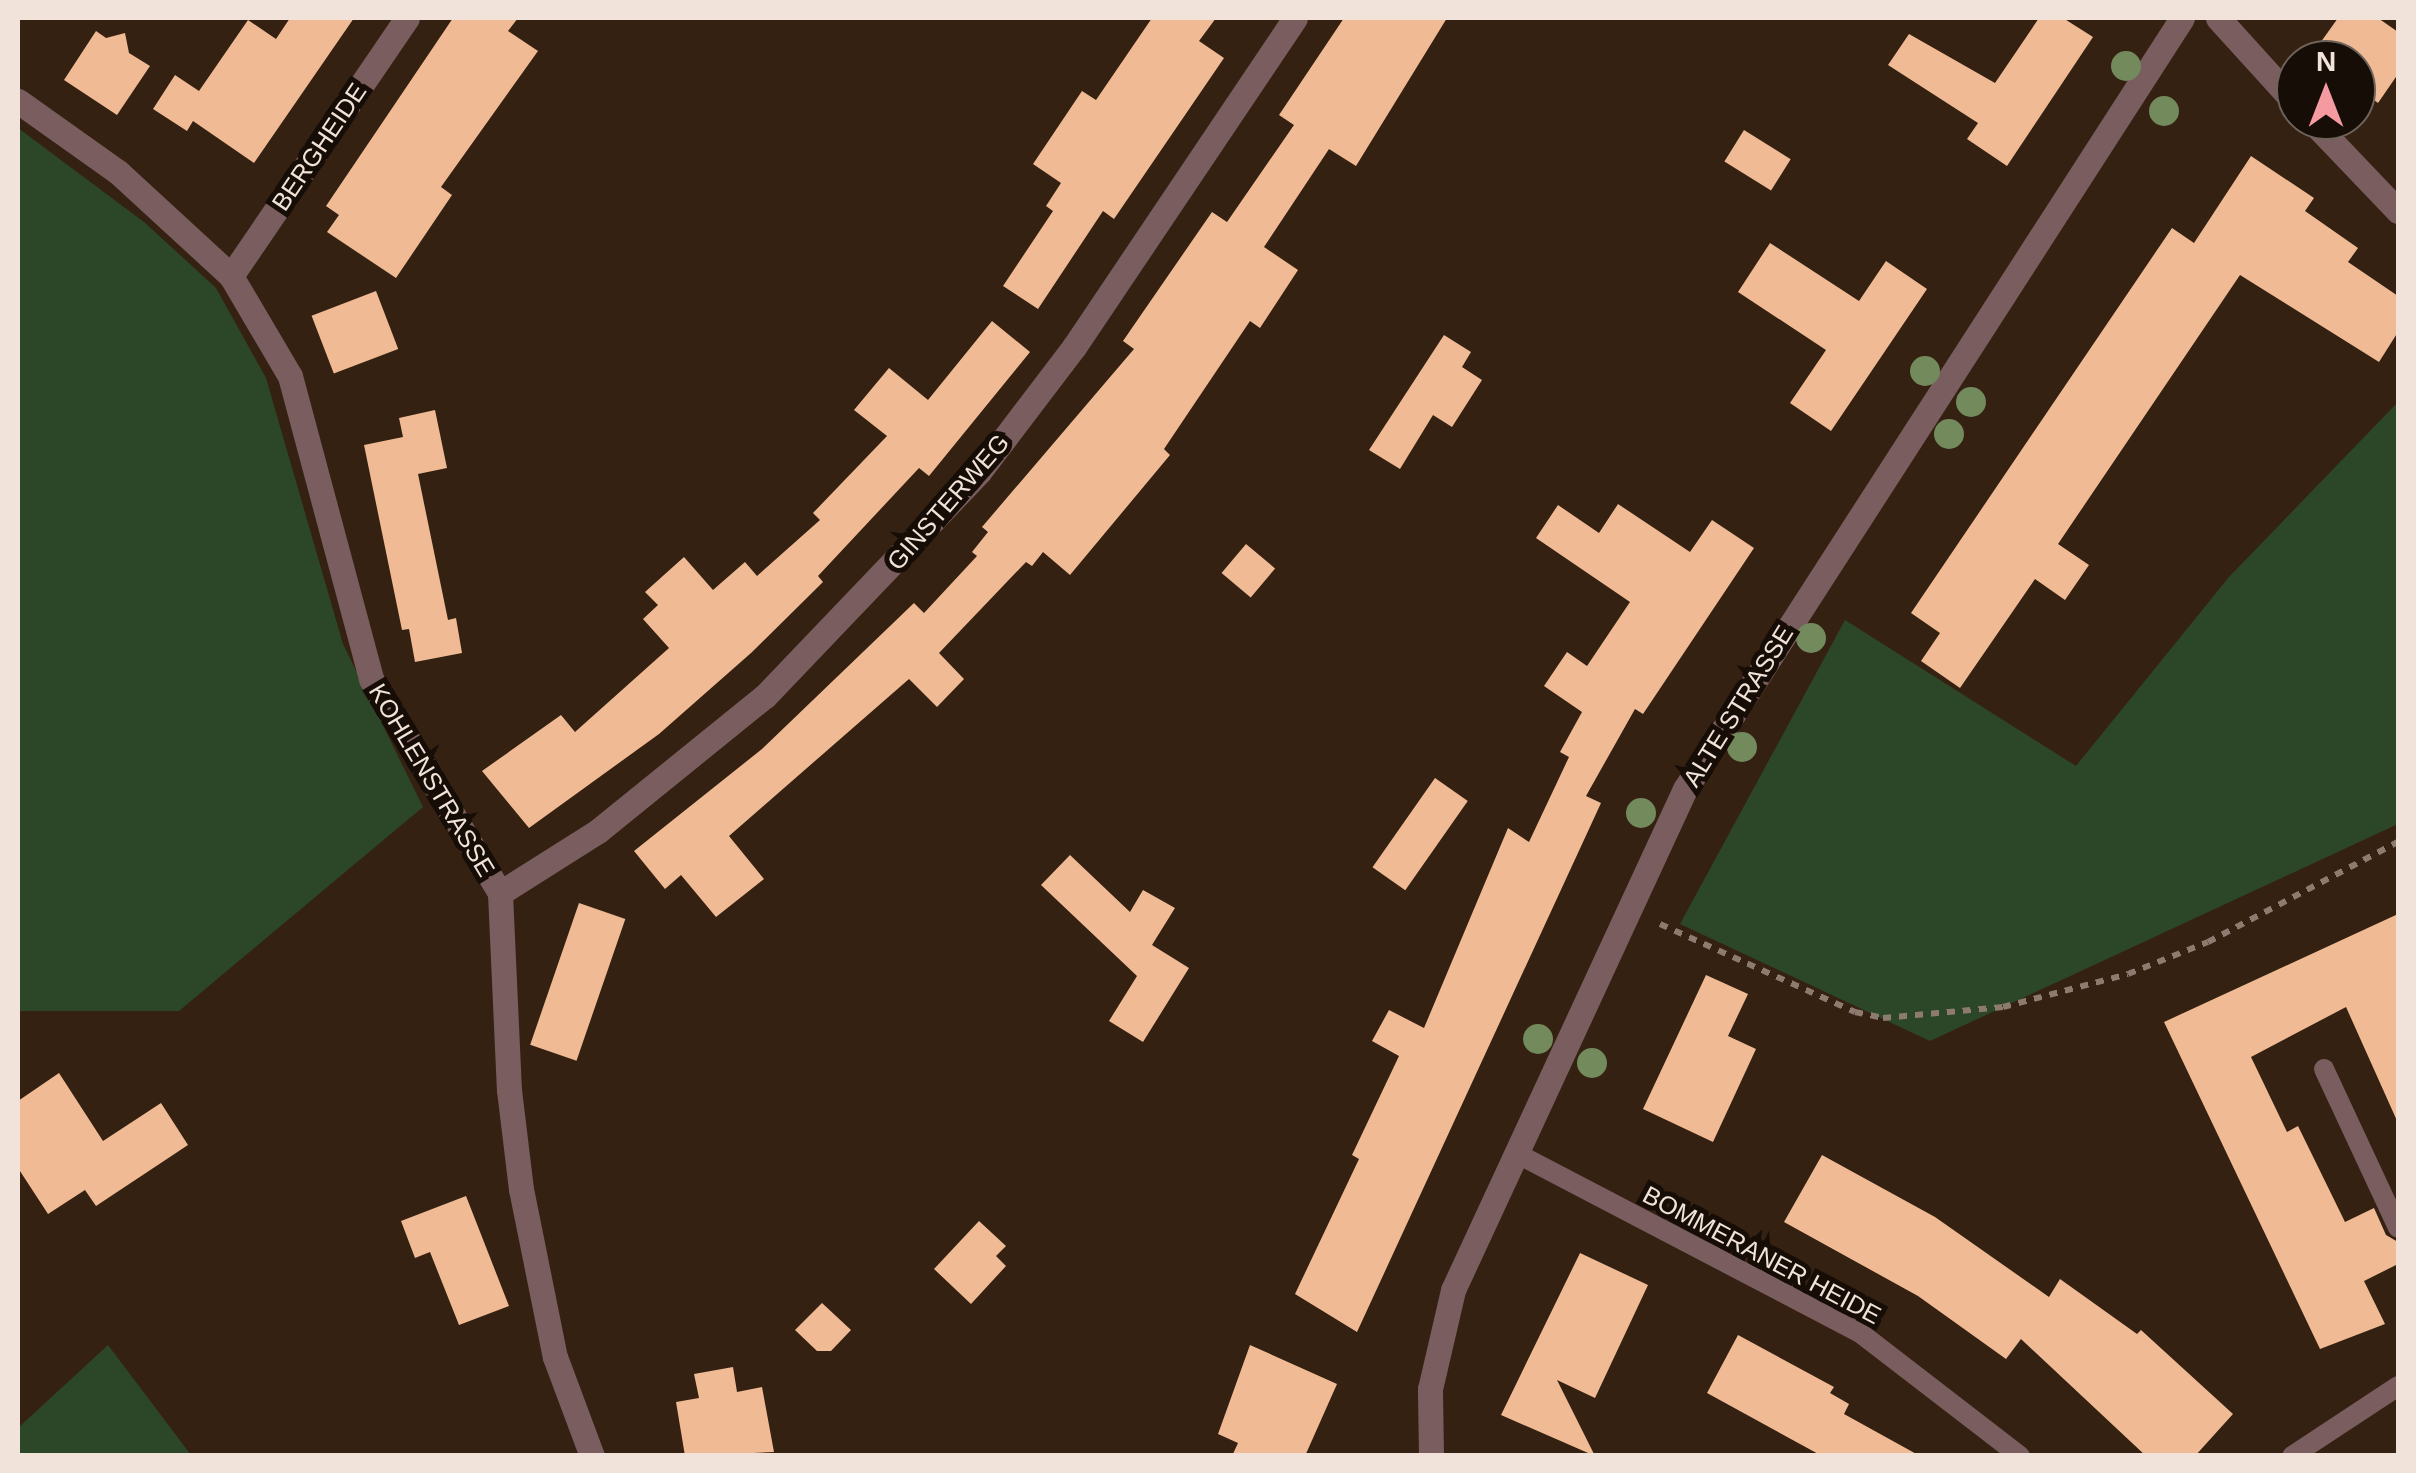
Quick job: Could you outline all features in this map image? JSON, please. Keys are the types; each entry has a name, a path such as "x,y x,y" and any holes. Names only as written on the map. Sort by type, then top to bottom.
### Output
{"street":[{"name":"BERGHEIDE","path":"231,276 407,18"},
{"name":"GINSTERWEG","path":"500,892 585,841 764,696 979,472 1074,347 1295,18"},
{"name":"ALTE STRASSE","path":"1432,1456 1430,1389 1453,1290 1686,789 2182,18"},
{"path":"2218,18 2276,82"},
{"name":"KOHLENSTRASSE","path":"18,101 118,172 231,276 274,340 304,416 371,680 500,892 508,1090 521,1189 555,1357 592,1456"},
{"path":"2330,140 2398,211"}],"lane":[{"path":"2324,1068 2398,1228"},
{"name":"BOMMERANER HEIDE","path":"1516,1153 1860,1332 2020,1456"},
{"path":"2292,1456 2398,1386"}],"path":[{"path":"1630,909 1854,1012 1917,1016 2004,1007 2128,974 2208,942 2398,842"}],"green space":[{"path":"18,128 144,222 216,288 266,378 343,644 423,807 179,1011 18,1011"},
{"path":"2398,402 2398,824 1930,1041 1680,924 1845,620 2076,766 2229,577"},
{"path":"108,1345 191,1455 18,1455 18,1428"}],"building":[{"path":"290,18 354,18 254,163 193,121 187,131 153,109 175,75 199,91 248,20 276,39"},
{"path":"453,18 518,18 508,31 538,51 441,187 452,195 396,278 327,232 339,215 326,206"},
{"path":"1152,18 1216,18 1199,41 1224,58 1114,219 1103,211 1038,309 1003,286 1053,211 1046,206 1061,183 1033,164 1082,91 1096,100"},
{"path":"1344,18 1447,18 1356,166 1329,149 1264,247 1298,270 1260,328 1250,321 1164,449 1170,455 1070,575 1043,552 1032,566 1026,562 939,653 964,679 937,707 909,679 729,836 764,879 716,917 681,875 665,889 634,851 762,749 914,603 924,613 977,556 972,552 988,532 982,527 1134,349 1123,341 1212,212 1227,222 1294,125 1279,115"},
{"path":"2039,18 2063,18 2093,37 2007,166 1967,139 1978,123 1888,65 1909,34 1995,83"},
{"path":"2338,18 2378,18 2398,32 2398,74 2378,103 2376,40 2322,40"},
{"path":"96,31 106,38 125,33 129,53 150,66 117,115 64,80"},
{"path":"1744,130 1791,159 1771,191 1724,161"},
{"path":"2251,156 2314,198 2305,211 2358,248 2348,262 2398,296 2398,332 2379,362 2240,275 2058,544 2089,565 2065,600 2035,579 1960,688 1921,661 1940,633 1911,613 2172,228 2194,243"},
{"path":"1770,243 1859,301 1886,261 1927,289 1831,431 1790,403 1826,350 1738,292"},
{"path":"376,291 398,349 334,374 312,316"},
{"path":"992,321 1030,352 929,476 919,468 818,576 823,582 751,653 659,734 529,828 482,771 561,715 575,732 669,648 643,619 658,605 645,592 684,557 713,590 745,562 757,576 820,520 813,513 887,436 854,410 889,368 928,400"},
{"path":"1444,335 1471,352 1462,367 1482,380 1452,427 1433,415 1400,469 1369,450"},
{"path":"435,410 447,468 418,474 448,620 456,618 462,653 415,662 409,629 402,630 364,445 403,437 399,418"},
{"path":"1618,504 1690,552 1712,520 1754,548 1643,714 1635,709 1586,796 1601,803 1357,1332 1295,1294 1359,1159 1352,1155 1399,1056 1372,1041 1389,1010 1424,1028 1508,828 1529,842 1569,757 1560,752 1582,712 1544,686 1567,652 1587,666 1630,602 1536,538 1558,505 1599,533"},
{"path":"1246,544 1275,568 1251,598 1222,573"},
{"path":"1435,778 1468,801 1405,890 1372,867"},
{"path":"1070,855 1130,912 1143,890 1175,908 1152,945 1189,968 1143,1042 1109,1021 1137,976 1041,885"},
{"path":"579,903 625,919 576,1061 530,1045"},
{"path":"2398,914 2398,1123 2346,1007 2251,1057 2287,1132 2298,1126 2345,1222 2374,1208 2386,1235 2398,1242 2398,1264 2364,1281 2385,1324 2320,1349 2164,1022"},
{"path":"1706,975 1748,994 1728,1036 1756,1049 1713,1142 1643,1109"},
{"path":"59,1073 103,1141 161,1103 188,1145 96,1206 85,1190 48,1214 18,1168 18,1101"},
{"path":"1822,1155 1935,1217 2049,1297 2060,1279 2137,1334 2141,1330 2233,1414 2195,1456 2146,1456 2021,1339 2006,1359 1918,1296 1784,1222"},
{"path":"466,1196 509,1306 459,1325 430,1252 415,1258 401,1221"},
{"path":"979,1221 1006,1246 996,1256 1006,1266 971,1304 934,1269"},
{"path":"1580,1253 1648,1285 1595,1398 1557,1380 1595,1456 1501,1415"},
{"path":"822,1303 851,1330 831,1351 817,1351 795,1330"},
{"path":"1738,1335 1834,1387 1830,1393 1849,1404 1844,1414 1920,1456 1822,1456 1707,1393"},
{"path":"1250,1345 1337,1384 1305,1456 1232,1456 1238,1443 1218,1434"},
{"path":"733,1367 737,1392 762,1387 774,1452 685,1456 676,1402 699,1398 694,1374"}]}
